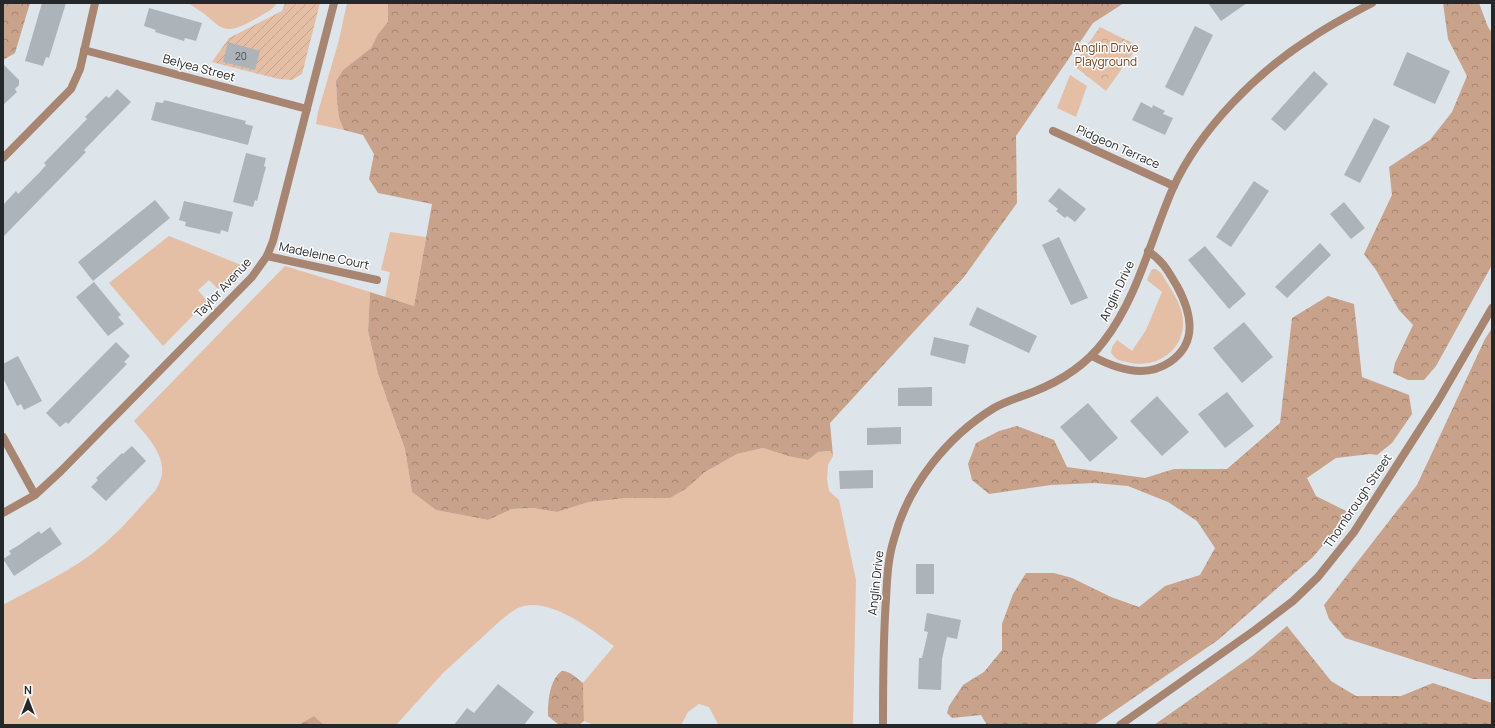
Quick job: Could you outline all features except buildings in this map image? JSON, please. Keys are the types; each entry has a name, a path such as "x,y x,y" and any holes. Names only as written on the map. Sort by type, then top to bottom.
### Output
{"street":[{"path":"3,158 71,89 79,74 96,3"},
{"name":"Taylor Avenue","path":"3,513 35,494 61,471 252,277 267,256 273,241 334,3"},
{"name":"Anglin Drive","path":"883,725 884,629 889,562 900,519 909,499 920,481 935,461 970,425 998,406 1071,374 1092,356 1104,342 1122,313 1174,186 1185,166 1216,121 1238,96 1256,80 1310,38 1372,3"},
{"name":"Belyea Street","path":"84,50 307,109"},
{"name":"Pidgeon Terrace","path":"1053,131 1174,186"},
{"path":"1092,356 1111,365 1131,370 1150,370 1159,368 1174,359 1186,345 1189,338 1190,323 1186,304 1164,264 1148,251"},
{"name":"Madeleine Court","path":"267,256 377,280"},
{"name":"Thornbrough Street","path":"1120,725 1255,630 1293,601 1318,577 1354,532 1438,401 1492,308"},
{"path":"3,437 35,494"}],"green space":[{"path":"3,3 30,3 15,53 3,60"},
{"path":"188,3 277,3 270,10 248,23 233,29 228,29 219,26 205,14"},
{"path":"285,3 320,3 302,74 292,80 279,79 212,62 229,38 282,11"},
{"path":"347,3 388,3 388,22 378,34 371,48 343,70 336,81 339,118 344,130 316,124 318,112 339,40"},
{"path":"388,3 1124,3 1093,23 1016,136 1017,203 964,277 830,423 833,456 830,451 818,452 808,460 788,456 763,448 737,454 705,472 687,488 670,498 625,498 589,502 557,512 533,508 512,509 488,520 436,510 412,492 405,449 378,374 368,331 370,292 414,306 432,204 378,193 369,179 374,154 363,135 344,130 339,118 336,81 343,70 371,48 378,34 388,22"},
{"path":"1443,3 1479,3 1488,27 1492,33 1492,265 1436,366 1424,380 1408,380 1393,373 1395,363 1413,325 1399,310 1376,270 1364,254 1392,195 1389,167 1430,140 1452,112 1467,76 1448,39"},
{"name":"Anglin Drive Playground","path":"1100,27 1138,46 1106,91 1073,65"},
{"path":"1070,75 1087,86 1076,117 1057,108"},
{"path":"390,232 426,237 414,306 385,297 390,272 381,270"},
{"path":"169,236 241,265 218,289 209,280 198,290 207,301 163,346 109,283"},
{"path":"285,266 370,292 368,331 378,374 405,449 412,492 436,510 488,520 512,509 533,508 557,512 589,502 687,488 705,472 737,454 763,448 788,456 808,460 818,452 830,451 833,456 828,465 827,479 829,491 839,500 856,580 853,725 721,725 718,724 709,707 699,704 688,712 681,725 594,725 584,721 583,683 614,646 572,617 547,607 535,605 517,608 500,621 443,673 396,725 324,725 314,716 298,725 3,725 3,605 68,570 92,554 130,519 155,491 160,481 162,471 161,462 153,445 134,421"},
{"path":"1152,269 1156,269 1161,273 1175,295 1180,307 1183,320 1179,341 1174,349 1166,356 1158,360 1138,364 1124,362 1114,357 1111,353 1112,347 1117,340 1132,351 1146,330 1162,292 1147,280"},
{"path":"1328,296 1354,304 1362,377 1409,395 1412,414 1392,443 1377,455 1370,454 1336,458 1307,478 1316,496 1350,513 1313,557 1218,640 1094,725 987,725 981,715 952,718 947,713 949,706 963,685 984,672 1002,650 1002,624 1013,594 1026,573 1054,573 1072,578 1111,597 1139,607 1165,586 1200,575 1215,548 1197,521 1168,502 1128,486 1095,483 1051,485 989,494 972,480 968,464 976,443 999,431 1017,426 1054,440 1067,467 1145,478 1174,469 1227,469 1280,423 1292,318"},
{"path":"1492,328 1492,679 1473,679 1345,638 1329,619 1324,605 1417,485 1485,339"},
{"path":"1287,626 1331,681 1356,696 1401,696 1433,683 1492,703 1492,725 1154,725 1252,656"},
{"path":"562,671 571,673 583,683 584,721 579,725 559,725 548,716 550,692 554,680"},
{"path":"314,716 324,725 298,725"}]}
